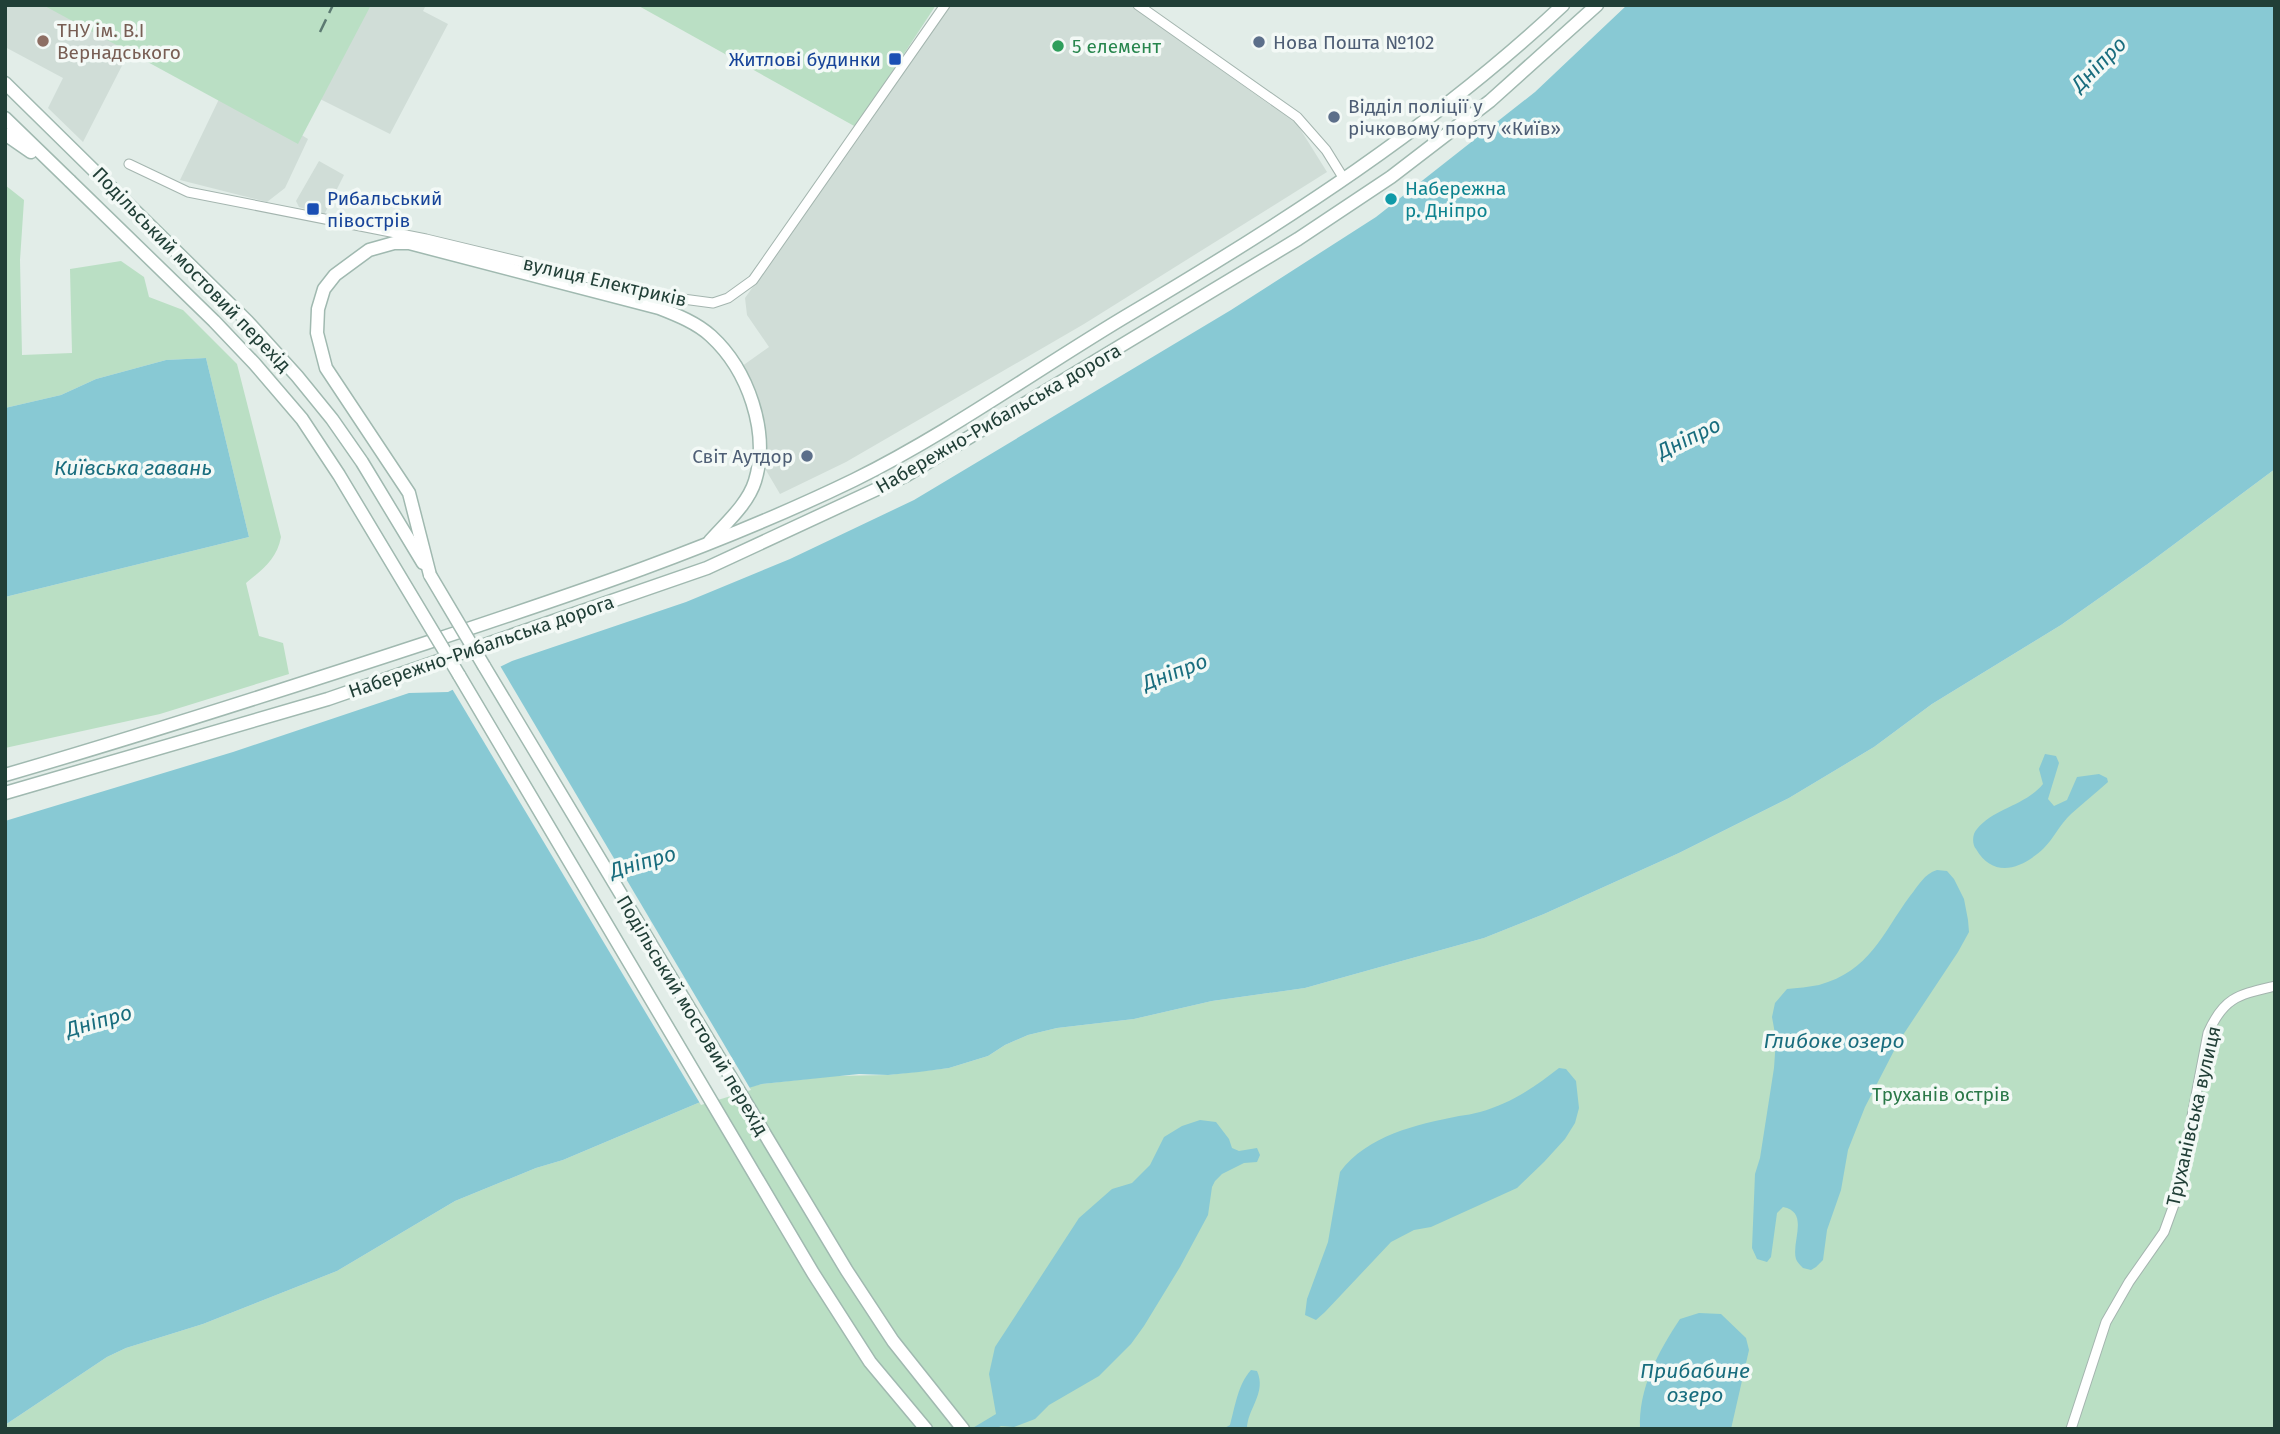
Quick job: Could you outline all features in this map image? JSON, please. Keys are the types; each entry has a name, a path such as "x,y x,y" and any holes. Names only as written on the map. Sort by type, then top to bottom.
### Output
{"main road":[{"name":"Набережно-Рибальська дорога","path":"5,775 337,673 578,593 706,546 813,499 914,448 1240,248 1344,179 1464,92 1563,5"},
{"name":"Набережно-Рибальська дорога","path":"5,793 328,699 707,568 905,476 1298,239 1391,177 1490,101 1597,5"},
{"name":"Подільський мостовий перехід","path":"5,83 247,321 332,419 430,575 847,1272 893,1342 964,1429"},
{"name":"Подільський мостовий перехід","path":"5,118 214,321 302,419 339,475 813,1273 870,1362 926,1429"},
{"name":"Подільський мостовий перехід","path":"5,134 70,181"},
{"path":"430,575 409,494 326,368 317,332 318,309 324,289 335,275 369,250 394,243 409,243 659,308 702,329 729,356 748,390 760,447 758,466 750,492 706,546"}],"street":[{"name":"вулиця Електриків","path":"129,164 188,192 426,239 667,297 713,303 728,298 753,280 945,5"},
{"path":"1138,5 1297,117 1326,150 1344,179"},
{"name":"Труханівська вулиця","path":"2071,1429 2106,1322 2129,1282 2164,1232 2176,1199 2207,1033 2221,1008 2233,999 2275,986"}],"shaded area":[{"path":"5,5 426,5 423,11 448,24 390,134 314,96 295,131 308,139 285,188 267,202 180,180 221,95 130,50 83,142 48,108 63,78 5,47"},
{"path":"949,5 1130,5 1297,124 1327,172 1084,324 846,462 780,494 760,460 761,448 738,369 769,347 747,315 745,298"},
{"path":"319,161 344,175 324,215 299,207 296,201"}],"green space":[{"path":"43,5 371,5 298,144"},
{"path":"637,5 936,5 856,127"},
{"path":"5,185 24,200 20,260 22,355 72,353 70,269 121,261 144,277 149,297 183,310 237,364 281,537 272,558 246,583 259,636 283,643 289,674 160,714 5,748 5,597 249,537 206,358 166,360 96,379 61,395 5,408"},
{"name":"Труханів острів","path":"2275,469 2275,1429 5,1429 5,1425 107,1357 126,1348 203,1324 337,1271 455,1201 536,1168 563,1160 698,1103 762,1084 949,1068 988,1056 1028,1035 1057,1028 1134,1019 1212,1001 1305,988 1484,938 1544,914 1679,853 1789,798 1874,747 1932,704 2061,625"}],"water":[{"name":"Дніпро","path":"1627,5 2275,5 2275,469 2061,625 1932,704 1874,747 1789,798 1679,853 1544,914 1484,938 1305,988 1212,1001 1134,1019 1057,1028 1028,1035 988,1056 949,1068 762,1084 698,1103 563,1160 536,1168 455,1201 337,1271 203,1324 126,1348 107,1357 5,1425 5,821 233,752 409,693 448,692 512,661 686,602 790,559 914,500 1231,310 1376,217 1535,92"},
{"name":"Київська гавань","path":"206,358 249,537 5,597 5,408 61,395 96,379 166,360"},
{"path":"2045,754 2056,756 2059,763 2048,799 2054,806 2067,800 2077,777 2099,774 2107,778 2108,782 2067,818 2048,844 2036,855 2009,868 1991,865 1975,847 1974,834 1992,816 2027,797 2043,784 2039,769"},
{"name":"Глибоке озеро","path":"1937,870 1947,871 1954,879 1964,899 1969,932 1899,1041 1865,1107 1848,1150 1841,1190 1827,1230 1823,1260 1811,1270 1803,1268 1798,1262 1795,1252 1798,1221 1791,1210 1783,1207 1777,1213 1771,1257 1767,1262 1757,1259 1752,1248 1755,1174 1774,1068 1776,1039 1772,1017 1775,1003 1787,989 1819,985 1851,971 1873,950 1922,880"},
{"path":"1559,1068 1566,1069 1576,1081 1579,1108 1575,1123 1565,1139 1544,1162 1517,1188 1391,1242 1316,1320 1305,1315 1307,1299 1328,1242 1340,1172 1351,1159 1378,1140 1409,1128 1480,1112 1512,1100"},
{"path":"1200,1120 1216,1122 1229,1139 1232,1148 1239,1151 1257,1148 1260,1155 1257,1162 1244,1163 1222,1174 1215,1181 1208,1215 1180,1267 1131,1344 1099,1376 1049,1405 1035,1419 1014,1427 971,1429 996,1414 989,1374 995,1347 1079,1218 1112,1189 1132,1183 1150,1165 1164,1137 1182,1126"},
{"name":"Прибабине озеро","path":"1699,1313 1721,1314 1746,1338 1749,1350 1731,1429 1640,1429 1646,1385 1664,1344 1680,1319"},
{"path":"1251,1370 1257,1371 1260,1387 1247,1429 1223,1429 1230,1425 1240,1389"}],"pier":[{"path":"499,664 751,1090 701,1105 451,687"}],"railway":[{"path":"320,32 333,5"}],"place":[{"name":"ТНУ ім. В.І Вернадського","path":"43,41"},
{"name":"Нова Пошта №102","path":"1259,42"},
{"name":"5 елемент","path":"1058,46"},
{"name":"Житлові будинки","path":"895,59"},
{"name":"Відділ поліції у річковому порту «Київ»","path":"1334,117"},
{"name":"Набережна р. Дніпро","path":"1391,199"},
{"name":"Рибальський півострів","path":"313,209"},
{"name":"Світ Аутдор","path":"807,456"}]}
